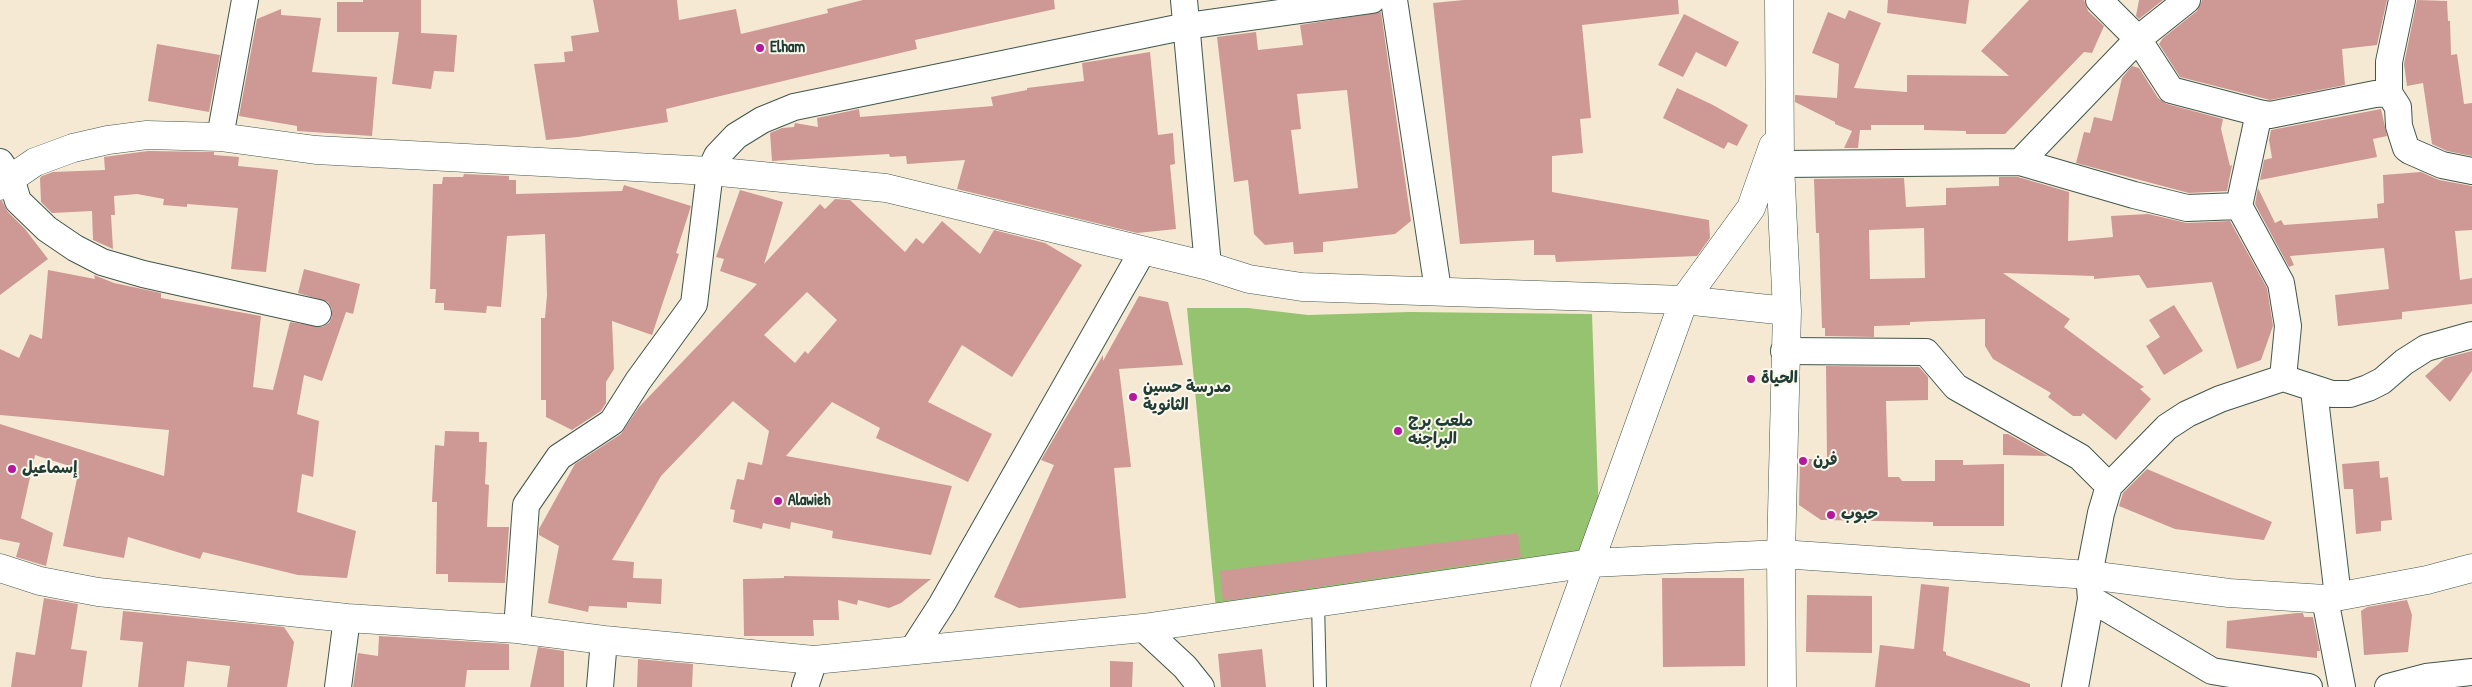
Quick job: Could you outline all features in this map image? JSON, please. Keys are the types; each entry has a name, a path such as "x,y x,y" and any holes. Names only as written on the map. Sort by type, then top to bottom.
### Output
{"street":[{"path":"220,137 245,0"},
{"path":"1184,0 1208,266"},
{"path":"517,629 526,505 559,456 612,422 638,381 694,304 710,171 717,156 736,136 762,120 794,107 1187,26 1372,0"},
{"path":"1394,0 1438,290"},
{"path":"2099,0 2138,39 2171,90 2270,115 2375,94 2389,93"},
{"path":"2020,162 2138,39 2187,0"},
{"path":"2402,0 2389,62 2389,93 2398,107 2399,126 2406,148 2442,165 2472,171"},
{"path":"1779,1 1780,164 1786,311 1781,554 1782,687"},
{"path":"2259,113 2239,206 2282,283 2288,326 2283,378"},
{"path":"1545,687 1684,300 1751,208 1772,153 1781,114"},
{"path":"318,313 143,274 102,262 75,248 47,229 18,201 4,175 73,148 108,140 148,135 220,137 316,150 710,171 886,188 1142,252 1208,266 1250,279 1302,287 1438,290 1684,300 1786,311"},
{"path":"1780,164 2020,162 2134,195 2187,208 2239,206"},
{"path":"912,649 942,604 1142,252"},
{"path":"2075,687 2101,513 2109,486 2167,427 2187,414 2228,396 2283,378 2314,390 2332,394 2350,394 2382,381 2404,362 2426,348 2472,335"},
{"path":"1784,351 1926,352 1956,387 2080,458 2109,486"},
{"path":"2314,390 2332,598 2342,687"},
{"path":"0,568 40,581 98,592 347,618 517,629 604,640 814,660 1143,628 1591,563 1781,554 2090,587 2332,598 2427,580 2472,568"},
{"path":"2090,587 2212,671 2308,687"},
{"path":"338,687 347,618"},
{"path":"1143,628 1185,668 1201,687"},
{"path":"600,687 604,640"},
{"path":"805,687 814,660"},
{"path":"2388,687 2426,677 2472,672"}],"lane":[{"path":"1318,602 1320,687"}],"green space":[{"name":"ملعب برج البراجنه","path":"1187,308 1248,308 1308,315 1410,312 1592,314 1600,547 1294,601 1216,609"}],"building":[{"path":"363,0 421,0 421,33 457,35 454,72 434,71 431,89 392,84 399,32 337,32 337,2 363,2"},
{"path":"593,0 677,0 679,20 736,9 741,34 828,13 827,9 863,0 1054,0 1055,9 915,40 917,49 666,109 668,122 578,137 546,140 534,64 565,62 564,52 573,51 571,36 599,32"},
{"path":"1464,0 1678,0 1679,14 1582,25 1591,118 1580,119 1583,153 1552,156 1552,192 1709,220 1710,238 1697,256 1556,262 1555,255 1534,255 1534,240 1460,244 1433,3"},
{"path":"1888,0 1969,0 1966,24 1887,13"},
{"path":"2029,0 2084,0 2088,11 2104,26 2092,53 2084,52 2005,134 1966,134 1966,131 1924,130 1924,125 1871,125 1871,130 1860,130 1858,148 1844,148 1852,131 1795,102 1795,95 1837,98 1839,64 1812,53 1828,12 1845,19 1849,10 1881,23 1854,88 1907,92 1907,75 2009,76 1981,51"},
{"path":"2139,0 2163,0 2139,19 2136,16"},
{"path":"2202,0 2387,0 2377,45 2342,49 2345,85 2270,100 2180,77 2159,44 2163,38 2197,11"},
{"path":"2417,0 2447,1 2448,21 2450,21 2451,55 2457,54 2464,104 2472,103 2472,156 2447,151 2432,144 2423,83 2407,86 2404,64"},
{"path":"281,9 281,15 321,18 312,72 377,77 372,136 297,131 297,126 239,116 257,19"},
{"path":"1381,12 1411,221 1395,234 1323,242 1323,252 1294,254 1293,242 1265,245 1254,234 1248,180 1234,182 1217,37 1256,32 1258,50 1303,45 1300,25","holes":["1347,90 1358,188 1299,194 1291,130 1301,129 1297,94"]},
{"path":"1684,14 1739,42 1726,67 1696,52 1683,77 1658,65"},
{"path":"157,44 220,55 209,112 148,101"},
{"path":"1150,52 1158,135 1173,133 1175,164 1170,165 1176,229 1137,233 957,189 965,160 907,164 906,156 890,157 889,154 772,161 770,133 782,128 794,127 795,123 818,127 817,118 859,109 860,117 993,106 991,97 1027,90 1027,88 1084,81 1082,63"},
{"path":"2132,66 2139,68 2158,98 2167,104 2223,119 2221,129 2230,166 2232,165 2227,191 2189,193 2076,163 2084,132 2090,133 2094,117 2112,121 2122,78"},
{"path":"1677,88 1713,105 1748,125 1737,146 1728,142 1724,149 1663,118"},
{"path":"2381,109 2387,136 2373,139 2377,157 2260,180 2264,160 2272,158 2269,140 2271,130"},
{"path":"148,151 214,152 214,155 239,157 238,166 278,170 266,272 231,269 238,208 187,204 187,207 163,205 164,199 137,194 114,196 115,215 111,215 113,249 93,240 92,211 52,213 41,202 40,178 42,176 53,172 105,170 104,157"},
{"path":"2421,172 2439,180 2472,186 2472,230 2455,231 2460,280 2472,278 2472,304 2402,312 2402,319 2338,326 2335,295 2389,289 2384,248 2290,256 2294,265 2289,267 2255,204 2258,188 2275,223 2281,220 2284,225 2378,218 2377,204 2384,203 2383,175"},
{"path":"464,174 509,176 509,180 516,180 516,194 622,191 624,185 691,206 676,253 679,254 652,335 612,321 614,369 606,382 606,403 601,411 572,430 546,417 546,400 541,400 541,318 545,318 547,295 545,234 507,236 501,307 487,306 486,313 444,310 444,303 435,303 436,289 430,289 433,184 442,184 443,177 463,177"},
{"path":"1999,177 2018,177 2069,192 2068,241 2113,237 2111,216 2148,214 2187,223 2230,221 2267,288 2273,326 2261,360 2237,369 2212,282 2147,288 2139,275 2094,279 2094,276 2003,273 2070,319 2064,327 2144,387 2140,389 2151,399 2116,440 2083,413 2081,416 2073,416 2048,397 2051,393 1993,359 1985,346 1985,319 1910,322 1910,325 1874,326 1874,337 1825,336 1825,328 1822,328 1819,233 1816,233 1814,179 1904,178 1906,207 1946,205 1946,188 1999,186","holes":["1924,228 1925,278 1870,279 1869,230"]},
{"path":"740,190 783,202 764,264 820,204 825,209 835,199 850,200 905,252 916,238 923,244 942,221 980,254 994,230 1045,243 1082,265 1012,377 962,345 928,402 992,434 968,482 876,438 880,428 832,402 786,456 952,486 931,555 832,538 833,531 791,522 790,529 763,523 762,529 733,522 735,510 730,509 737,479 744,480 748,462 762,465 769,431 733,401 661,476 612,560 634,562 633,578 662,579 661,604 627,602 627,608 589,606 588,612 548,603 559,546 539,535 539,529 575,464 621,434 639,407 757,284 720,271 724,259 716,257","holes":["807,292 837,320 808,354 805,351 795,363 764,335"]},
{"path":"0,201 2,201 8,212 25,229 48,259 0,295"},
{"path":"304,269 360,284 353,314 346,312 322,381 304,375 297,414 319,421 313,477 302,474 297,512 356,531 347,578 298,575 203,552 200,559 128,537 124,558 63,546 79,469 35,455 21,518 53,533 46,566 16,557 20,543 0,539 0,424 164,476 169,430 0,415 0,349 19,358 30,334 42,339 48,270 95,279 94,275 114,283 161,293 161,298 261,316 253,387 273,390 290,322 322,327 329,323 332,317 332,309 328,302 298,293"},
{"path":"1139,296 1168,302 1183,365 1119,369 1131,467 1114,468 1126,598 1019,608 994,597 1054,465 1041,460 1103,355 1103,361"},
{"path":"2174,305 2203,351 2164,375 2146,346 2160,337 2149,320"},
{"path":"2472,351 2472,371 2450,402 2425,376 2445,358"},
{"path":"1826,366 1919,367 1928,377 1928,400 1886,401 1888,477 1899,477 1902,481 1935,481 1935,460 1963,460 1963,465 2004,464 2004,526 1933,526 1933,522 1821,520 1799,505 1800,459 1827,459"},
{"path":"445,431 479,432 479,442 487,442 485,484 489,485 487,527 509,527 505,583 448,582 448,574 436,574 437,502 432,502 435,445 444,446"},
{"path":"2003,434 2008,434 2048,456 2003,455"},
{"path":"2379,461 2380,478 2388,477 2392,520 2381,521 2381,531 2356,534 2353,489 2344,489 2342,464"},
{"path":"2147,469 2272,522 2264,540 2175,529 2119,506 2123,493"},
{"path":"1518,533 1521,557 1223,601 1220,571"},
{"path":"784,576 931,579 901,603 889,608 858,600 857,605 838,600 839,620 813,620 814,636 744,636 743,579 784,578"},
{"path":"1662,578 1744,578 1745,666 1663,667"},
{"path":"1921,584 1949,587 1943,651 1946,652 1946,655 2030,684 2030,687 1875,687 1880,645 1914,649"},
{"path":"1807,595 1872,596 1872,653 1806,652"},
{"path":"44,598 78,604 71,649 87,651 82,687 11,687 16,652 35,655"},
{"path":"2407,600 2412,615 2408,652 2364,655 2361,611 2367,607"},
{"path":"123,611 284,627 294,642 287,687 227,687 230,666 187,661 184,687 138,687 143,642 120,640"},
{"path":"2303,613 2304,617 2313,617 2320,651 2317,651 2317,658 2226,648 2227,621"},
{"path":"379,636 509,644 509,670 467,670 465,687 353,687 358,653 378,656"},
{"path":"538,647 564,651 564,687 530,687"},
{"path":"1262,649 1266,687 1221,687 1218,654"},
{"path":"638,659 693,664 692,687 637,687"},
{"path":"1110,661 1133,662 1132,687 1110,687"}],"place":[{"name":"Elham","path":"760,48"},
{"name":"الحياة","path":"1751,379"},
{"name":"مدرسة حسين الثانوية","path":"1133,397"},
{"name":"ملعب برج البراجنه","path":"1398,431"},
{"name":"فرن","path":"1803,461"},
{"name":"إسماعيل","path":"12,469"},
{"name":"Alawieh","path":"778,501"},
{"name":"حبوب","path":"1831,515"}]}
